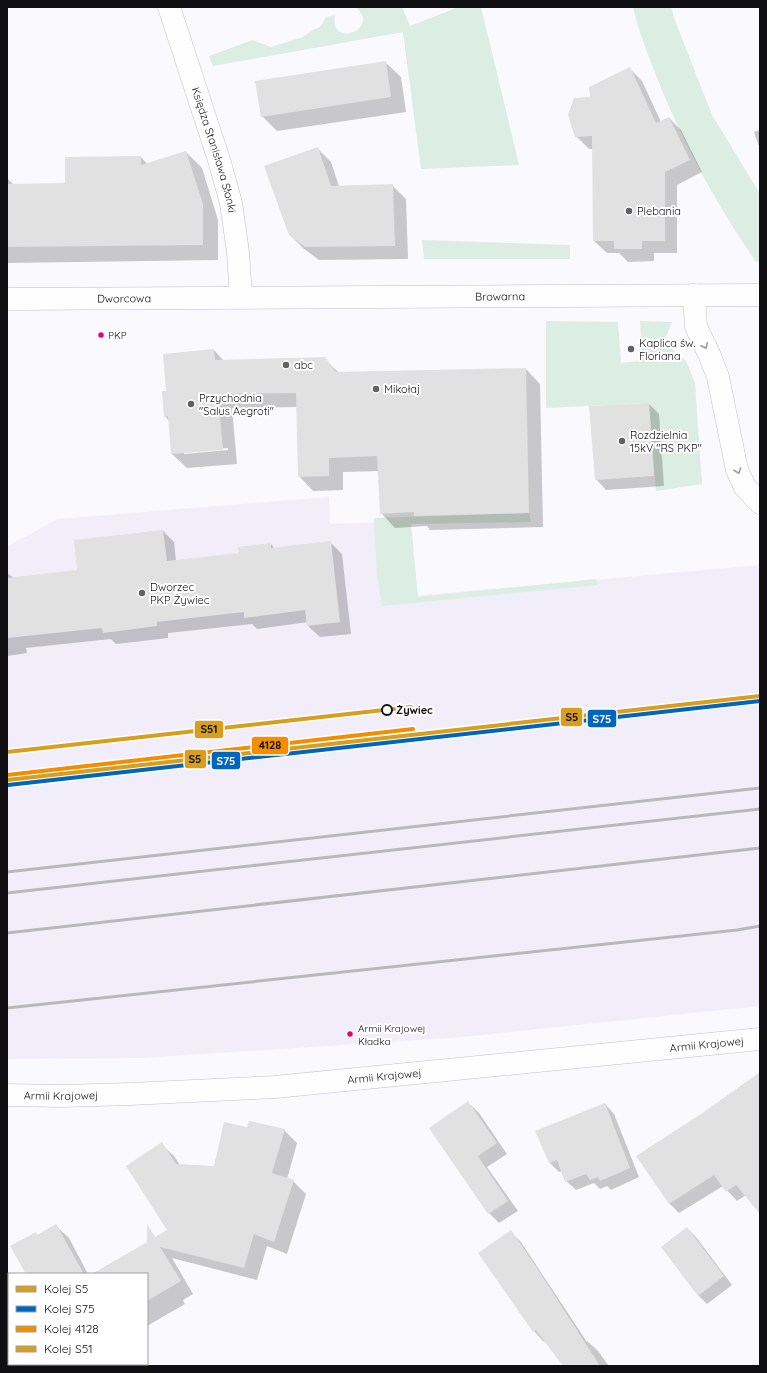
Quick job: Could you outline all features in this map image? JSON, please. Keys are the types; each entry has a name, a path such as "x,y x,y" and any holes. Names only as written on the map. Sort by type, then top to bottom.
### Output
{"street":[{"name":"Księdza Stanisława Słonki","path":"169,7 220,163 231,203 238,252 241,297"},
{"name":"Browarna","path":"241,297 760,294"},
{"path":"694,295 696,327 718,377 737,470 745,487 760,503"},
{"name":"Dworcowa","path":"7,299 241,297"},
{"name":"Armii Krajowej","path":"7,1095 61,1096 130,1094 275,1087 760,1040"}],"shaded area":[{"path":"355,7 402,7 410,26 459,7 481,7 519,165 421,169 403,32 213,66 209,56 253,40 271,47 303,37 320,27 326,17 335,15 335,26 340,31 346,33 353,32 359,28 363,22 362,15"},
{"path":"633,7 671,7 712,115 760,194 760,261 756,262 726,216 687,145 654,70"},
{"path":"422,240 570,245 570,259 424,259"},
{"path":"546,321 618,322 621,363 642,361 640,321 672,322 664,342 686,361 695,383 702,484 656,491 649,403 546,408"},
{"path":"329,497 330,524 393,522 400,597 760,565 760,1006 463,1037 142,1058 7,1059 7,547 57,519"},
{"path":"529,513 531,522 411,524 418,597 596,579 598,585 382,606 377,575 374,518"}],"building":[{"path":"386,61 391,97 261,117 255,81"},
{"path":"630,67 656,123 669,117 690,160 665,172 665,241 642,241 642,249 614,249 614,241 593,241 592,136 575,137 568,115 574,98 590,97 589,87"},
{"path":"318,147 331,186 393,184 395,246 305,247 289,235 264,166"},
{"path":"186,151 203,204 203,245 7,247 7,184 65,183 65,157 141,156 141,165"},
{"path":"214,349 215,360 325,357 336,372 526,368 529,513 414,516 414,512 380,514 377,456 329,458 329,476 298,477 296,393 218,394 223,450 171,454 168,416 164,417 162,391 166,391 163,354"},
{"name":"Rozdzielnia 15kV \"RS PKP\"","path":"649,403 654,476 595,480 589,406"},
{"name":"Dworzec PKP Żywiec","path":"163,530 167,561 239,553 238,547 271,543 271,548 331,541 340,622 307,626 305,610 244,618 244,612 157,622 157,626 103,633 102,628 7,638 7,578 77,570 74,540"},
{"path":"760,1072 760,1214 736,1185 726,1192 714,1175 669,1204 636,1156 704,1112"},
{"path":"468,1101 497,1143 478,1156 508,1201 488,1214 429,1128"},
{"path":"605,1103 630,1168 600,1181 598,1177 590,1180 586,1174 565,1182 557,1160 549,1163 535,1131"},
{"path":"249,1121 285,1129 272,1173 294,1180 274,1242 254,1234 244,1268 160,1247 181,1281 148,1300 148,1273 94,1273 147,1242 147,1224 155,1237 167,1230 126,1166 162,1142 176,1164 214,1166 224,1122 247,1127"},
{"path":"56,1224 83,1273 25,1273 10,1246 36,1232 37,1235"},
{"path":"687,1227 724,1276 698,1296 661,1247"},
{"path":"511,1230 600,1366 563,1366 536,1330 533,1332 478,1253"}],"railway":[{"path":"7,872 760,788"},
{"path":"7,893 760,809"},
{"path":"7,933 760,848"},
{"path":"7,1008 737,930 760,926"}],"rail line":[{"name":"S5","path":"7,780 760,696"},
{"name":"S75","path":"8,785 760,701"},
{"name":"S51","path":"7,752 411,707"},
{"name":"4128","path":"7,775 413,729"}],"place":[{"name":"Plebania","path":"629,211"},
{"name":"PKP","path":"101,335"},
{"name":"Kaplica św. Floriana","path":"631,349"},
{"name":"abc","path":"286,365"},
{"name":"Mikołaj","path":"376,389"},
{"name":"Przychodnia \"Salus Aegroti\"","path":"191,404"},
{"name":"Rozdzielnia 15kV \"RS PKP\"","path":"622,441"},
{"name":"Dworzec PKP Żywiec","path":"142,593"},
{"name":"Żywiec","path":"387,710"},
{"name":"Armii Krajowej Kładka","path":"350,1034"}]}
